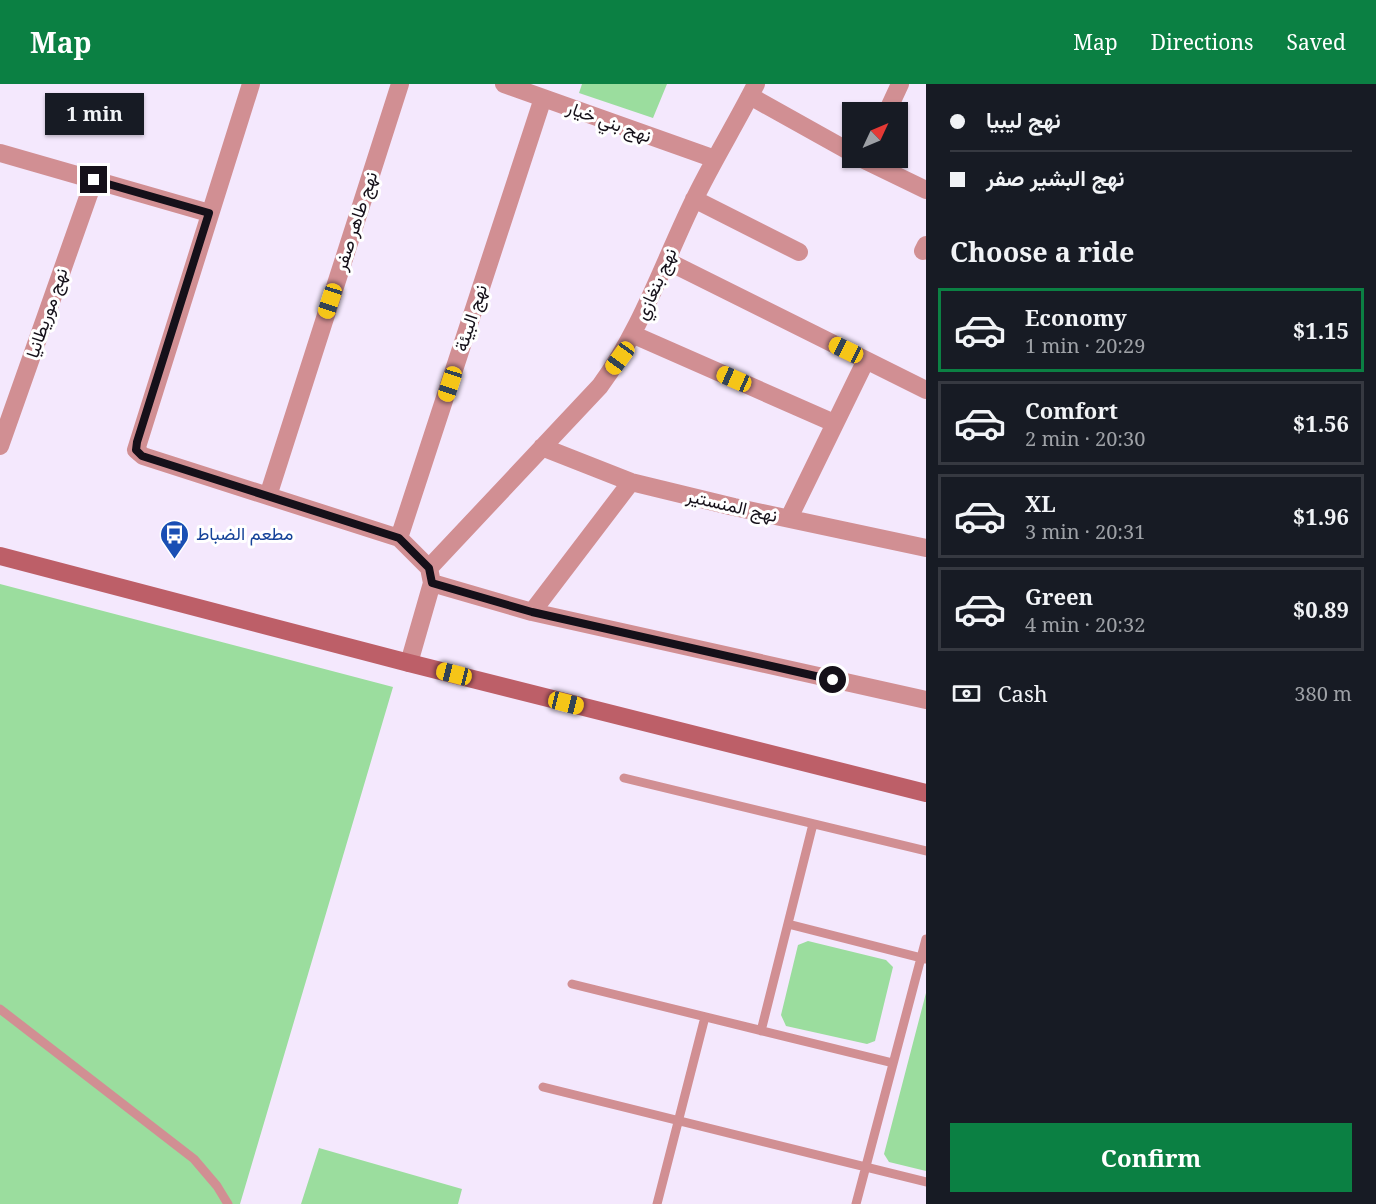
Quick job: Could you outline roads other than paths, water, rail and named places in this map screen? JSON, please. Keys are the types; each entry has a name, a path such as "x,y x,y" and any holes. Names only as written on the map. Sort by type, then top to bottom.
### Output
{"street":[{"path":"251,84 136,450 142,456 399,538 430,576 532,612 926,700"},
{"name":"نهج طاهر صفر","path":"268,495 400,84"},
{"name":"نهج بني خيار","path":"504,84 715,159"},
{"path":"892,102 900,84"},
{"path":"753,90 842,146"},
{"name":"نهج بنغازي","path":"409,663 430,576 542,447 600,386 634,335 694,200 753,90"},
{"name":"نهج البيئة","path":"399,538 543,98"},
{"path":"0,153 209,213"},
{"path":"882,168 926,190"},
{"name":"نهج موريطانيا","path":"0,446 94,180"},
{"path":"694,200 799,252"},
{"path":"667,261 926,390"},
{"path":"634,335 834,423"},
{"path":"789,518 866,360"},
{"name":"نهج المنستير","path":"542,447 631,482 926,548"},
{"path":"532,612 631,482"},
{"path":"0,556 409,663 926,793"}],"lane":[{"path":"624,778 926,851"},
{"path":"761,1031 813,824"},
{"path":"788,924 924,958"},
{"path":"856,1204 893,1063 924,958 926,939"},
{"path":"572,984 893,1063"},
{"path":"0,1009 194,1159 217,1186 228,1204"},
{"path":"657,1204 705,1017"},
{"path":"543,1088 926,1182"}],"place":[{"name":"مطعم الضباط","path":"175,560"}]}
